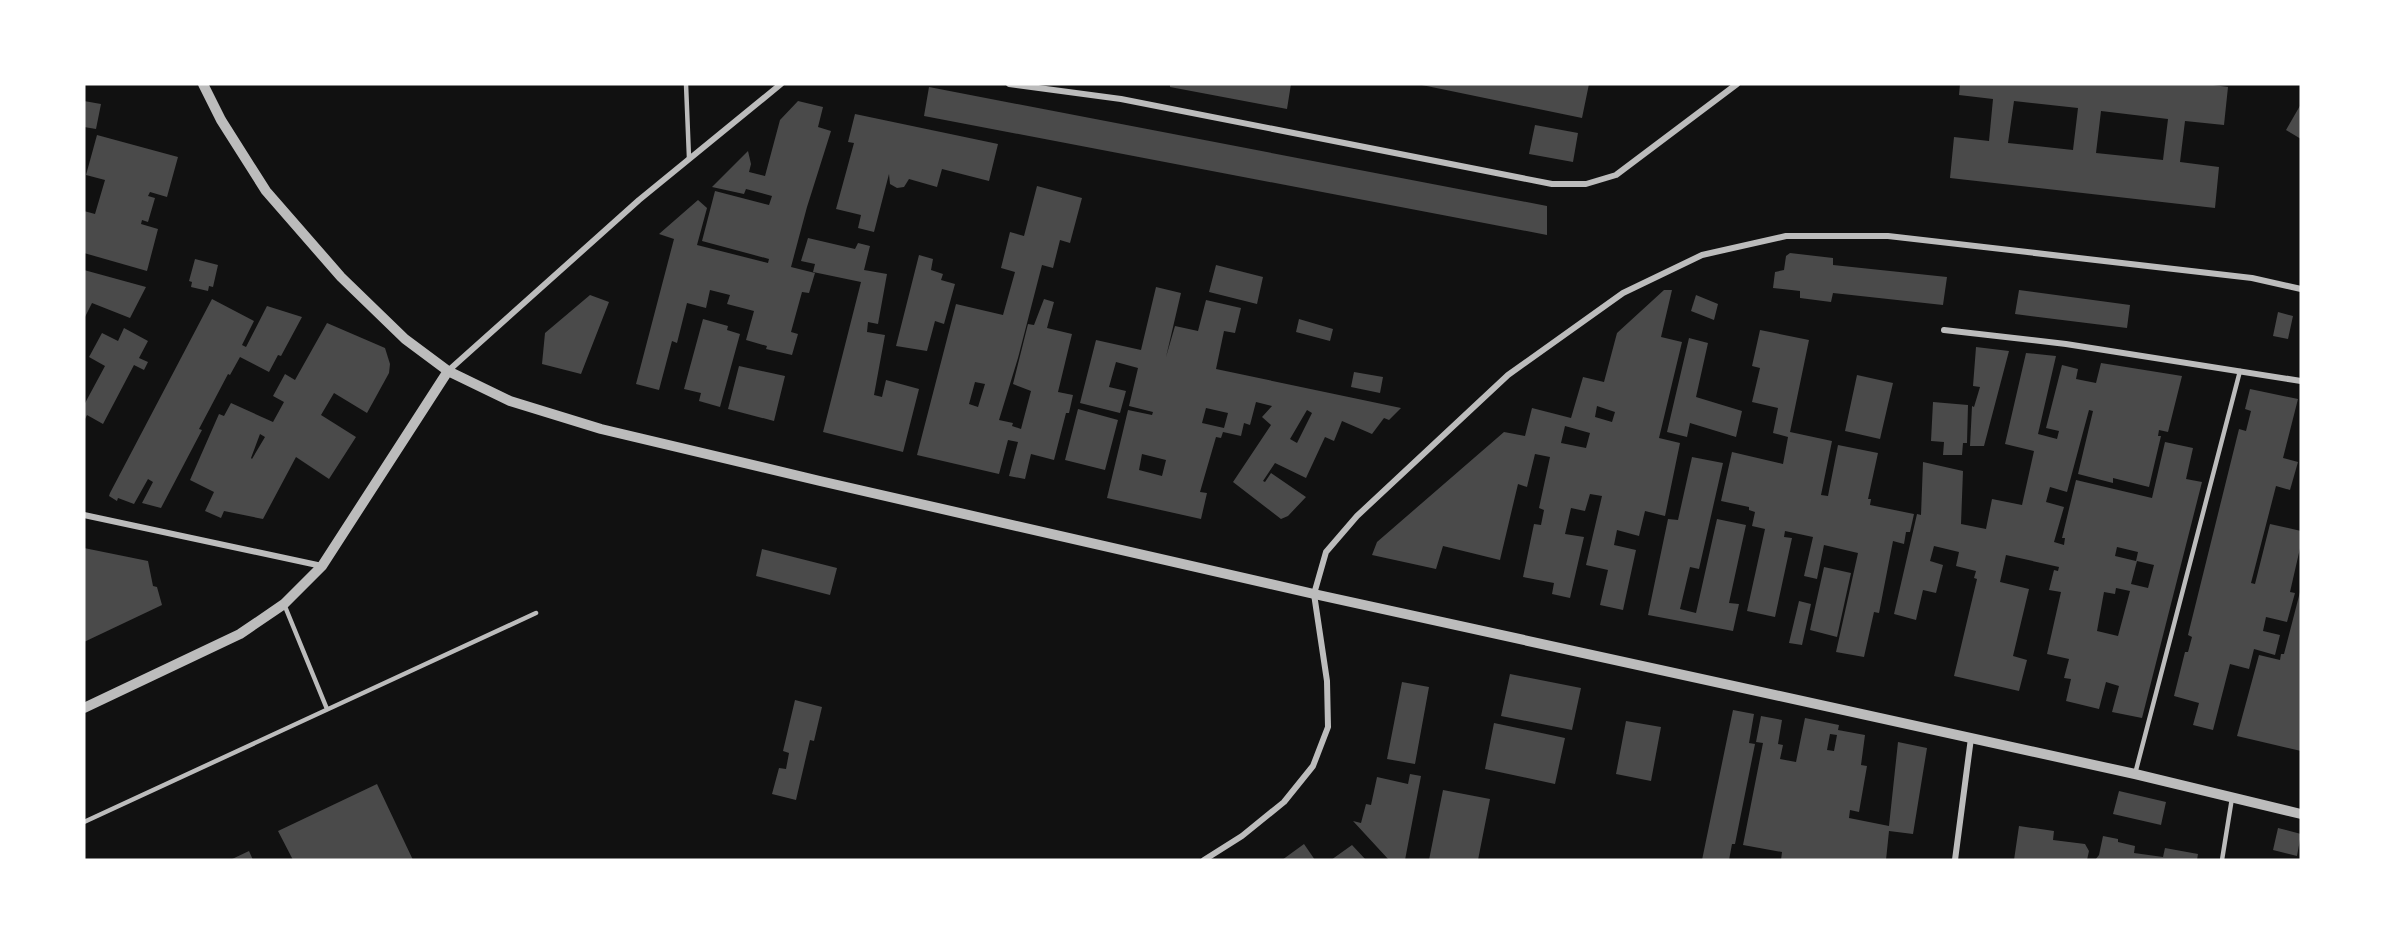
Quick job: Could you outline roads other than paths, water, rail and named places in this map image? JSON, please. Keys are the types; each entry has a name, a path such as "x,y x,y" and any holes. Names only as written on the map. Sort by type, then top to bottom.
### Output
{"street":[{"path":"203,84 220,120 266,191 341,277 405,339 448,371 510,401 601,429 1314,594 2135,774 2301,814"},
{"path":"84,708 240,634 284,604 322,566 448,371 639,200 781,84"},
{"path":"1009,84 1121,99 1552,184 1586,184 1616,176 1737,84"},
{"path":"1203,860 1242,836 1284,802 1313,766 1328,727 1327,681 1314,594 1326,552 1357,516 1508,375 1623,293 1702,255 1786,236 1888,236 2252,278 2301,289"},
{"path":"1944,330 2077,345 2301,381"},
{"path":"84,515 322,566"},
{"path":"1955,860 1971,738"}],"lane":[{"path":"686,84 689,158"},
{"path":"2135,774 2240,371"},
{"path":"284,604 327,709"},
{"path":"84,822 536,613"},
{"path":"2222,860 2232,798"}]}
